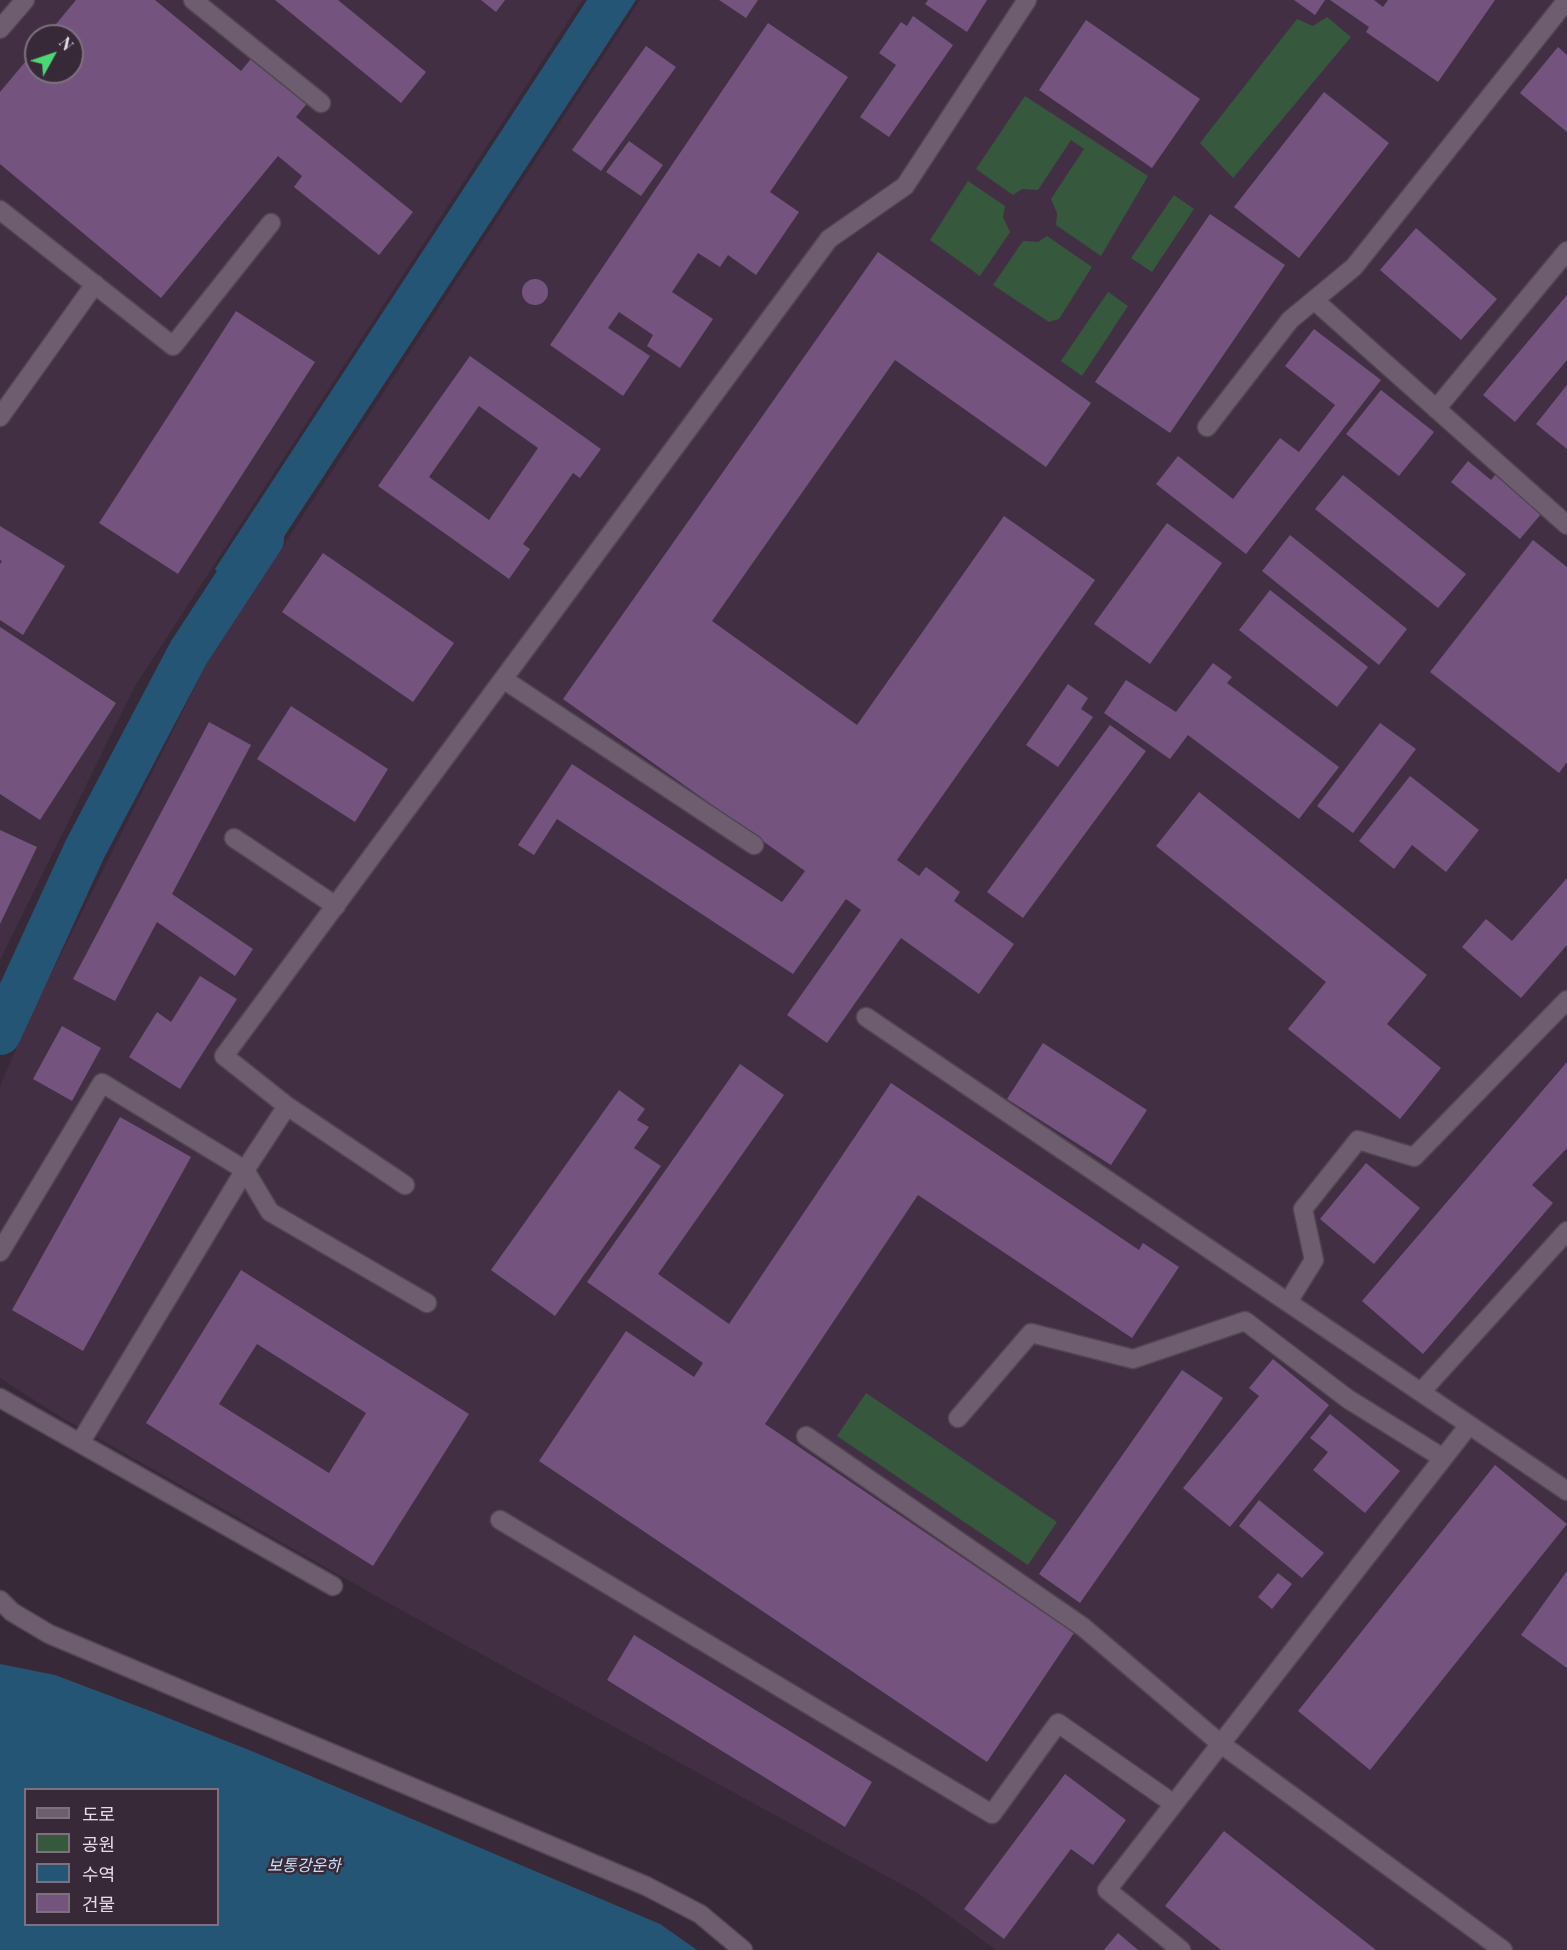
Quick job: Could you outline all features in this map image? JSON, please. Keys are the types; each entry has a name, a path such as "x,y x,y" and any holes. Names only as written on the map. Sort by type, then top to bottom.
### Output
{"street":[{"path":"0,29 25,0"},
{"path":"193,0 321,103"},
{"path":"405,1185 287,1106 224,1056 829,239 905,186 1027,0"},
{"path":"1207,427 1290,320 1354,267 1567,0"},
{"path":"0,210 173,346 271,223"},
{"path":"1437,409 1567,251"},
{"path":"0,417 95,285"},
{"path":"1314,300 1567,525"},
{"path":"503,679 754,844"},
{"path":"234,838 336,906"},
{"path":"1288,1302 1314,1260 1303,1209 1358,1140 1414,1157 1567,1000"},
{"path":"866,1017 1567,1491"},
{"path":"0,1252 102,1083 245,1170 270,1212 427,1303"},
{"path":"80,1443 245,1170 287,1106"},
{"path":"1421,1392 1567,1232"},
{"path":"958,1418 1031,1333 1133,1359 1245,1321 1348,1399 1443,1458"},
{"path":"0,1398 333,1586"},
{"path":"1180,1950 1107,1890 1469,1425"},
{"path":"806,1436 1083,1627 1221,1744 1503,1950"},
{"path":"500,1520 992,1814 1058,1723 1174,1804"},
{"path":"0,1600 12,1612 49,1634 646,1886 700,1914 743,1950"}],"shaded area":[{"path":"0,0 582,0 135,686 0,960"},
{"path":"640,0 1567,0 1567,1950 996,1950 919,1894 392,1605 59,1416 0,1378 0,1086 34,1008 208,661"}],"green space":[{"path":"1327,17 1351,37 1233,178 1200,143 1297,19 1313,26"},
{"path":"1025,96 1148,176 1101,256 1056,225 1057,213 1051,199 1084,149 1071,140 1038,190 1022,189 1013,195 976,169"},
{"path":"968,181 1005,206 1003,217 1010,232 980,276 930,240"},
{"path":"1174,195 1194,209 1152,272 1131,258"},
{"path":"1047,236 1092,267 1059,319 1049,322 993,285 1023,241 1038,242"},
{"path":"1108,292 1128,306 1082,376 1061,361"},
{"path":"866,1393 1057,1522 1028,1565 837,1436"}],"water":[{"path":"587,0 636,0 243,599 215,569"},
{"name":"보통강운하","path":"0,1664 55,1675 254,1752 660,1924 697,1950 0,1950"}],"building":[{"path":"76,0 155,0 241,71 254,55 309,101 296,117 413,212 379,255 294,187 302,176 278,156 161,298 0,164 0,92 24,63 24,84 84,84 84,24 56,24"},
{"path":"275,0 338,0 426,72 401,103"},
{"path":"481,0 505,0 496,12"},
{"path":"719,0 758,0 746,18"},
{"path":"928,0 987,0 967,32 925,4"},
{"path":"1294,0 1325,0 1315,15"},
{"path":"1330,0 1374,0 1383,7 1388,0 1495,0 1438,82 1366,32 1369,27"},
{"path":"913,16 953,45 889,137 860,117 896,65 879,53 901,22 907,26"},
{"path":"1086,20 1200,99 1152,168 1039,90"},
{"path":"768,23 848,77 770,192 799,212 756,275 728,255 720,267 698,253 672,292 713,319 680,368 647,346 653,335 619,312 608,328 650,356 623,396 550,345"},
{"path":"646,46 676,67 601,171 572,150"},
{"path":"1558,47 1567,55 1567,132 1520,93"},
{"path":"1324,92 1389,143 1299,258 1234,207"},
{"path":"629,141 663,165 641,196 606,172"},
{"path":"1210,214 1285,265 1170,433 1095,382"},
{"path":"1416,228 1497,299 1461,340 1380,270"},
{"path":"878,252 1091,403 1046,467 895,360 712,621 857,725 1004,516 1095,580 897,860 919,876 926,867 960,892 954,901 1014,944 979,994 901,938 827,1043 787,1015 861,910 846,899 793,974 557,819 534,855 518,845 572,764 782,902 805,871 563,699"},
{"path":"535,279 544,283 548,292 544,301 535,305 526,301 522,292 526,283"},
{"path":"1567,295 1567,360 1515,422 1483,395"},
{"path":"236,311 315,362 178,574 99,523"},
{"path":"1314,329 1381,380 1246,554 1156,484 1178,456 1233,499 1280,438 1299,452 1335,405 1285,366"},
{"path":"470,356 601,449 580,478 573,473 523,544 530,549 509,579 378,486","holes":["479,406 538,448 489,520 429,477"]},
{"path":"1567,385 1567,449 1536,424"},
{"path":"1381,390 1434,432 1399,476 1346,434"},
{"path":"1468,461 1491,480 1495,475 1541,514 1520,539 1451,482"},
{"path":"1343,475 1466,574 1438,608 1315,509"},
{"path":"1167,523 1222,563 1150,664 1094,624"},
{"path":"0,526 65,566 23,635 0,620 0,564 2,561 0,560"},
{"path":"1290,535 1407,629 1379,665 1262,571"},
{"path":"1533,540 1567,567 1567,762 1559,773 1430,672"},
{"path":"323,553 454,643 413,702 282,612"},
{"path":"1270,590 1368,667 1337,707 1239,630"},
{"path":"0,627 116,703 40,820 0,794"},
{"path":"1213,663 1232,677 1227,683 1339,767 1299,819 1188,735 1170,759 1104,713 1126,680 1176,712"},
{"path":"1068,684 1088,698 1081,709 1093,717 1058,767 1026,745"},
{"path":"291,706 388,769 355,822 257,759"},
{"path":"209,722 251,745 172,894 253,949 235,976 157,922 115,1001 73,979"},
{"path":"1380,723 1416,749 1353,833 1317,806"},
{"path":"1110,725 1146,751 1023,918 987,892"},
{"path":"1410,776 1479,830 1446,872 1412,845 1394,869 1359,841"},
{"path":"1199,792 1427,975 1387,1024 1441,1068 1400,1119 1288,1029 1326,982 1156,846"},
{"path":"0,830 37,847 0,924"},
{"path":"1567,878 1567,945 1521,998 1462,947 1486,919 1512,941"},
{"path":"200,976 237,999 180,1089 129,1057 157,1012 171,1022"},
{"path":"62,1026 101,1048 72,1101 33,1079"},
{"path":"1043,1043 1147,1110 1111,1165 1007,1099"},
{"path":"1567,1062 1567,1148 1532,1185 1553,1203 1423,1354 1362,1301"},
{"path":"740,1064 784,1095 658,1274 729,1324 891,1083 1139,1250 1143,1243 1179,1267 1132,1338 918,1195 765,1424 1074,1633 987,1762 539,1461 626,1331 694,1377 703,1363 587,1282"},
{"path":"619,1090 645,1109 637,1120 649,1127 634,1148 661,1166 555,1316 491,1270"},
{"path":"120,1117 191,1157 83,1351 12,1310"},
{"path":"1366,1163 1420,1208 1374,1264 1320,1219"},
{"path":"241,1270 469,1414 373,1566 146,1423","holes":["257,1344 366,1413 329,1473 219,1404"]},
{"path":"1273,1359 1329,1405 1230,1527 1183,1488 1259,1396 1249,1388"},
{"path":"1182,1370 1223,1398 1080,1603 1039,1574"},
{"path":"1330,1414 1400,1471 1365,1513 1313,1470 1328,1452 1310,1438"},
{"path":"1495,1465 1567,1524 1370,1770 1298,1711"},
{"path":"1259,1500 1324,1553 1302,1578 1239,1526"},
{"path":"1567,1571 1567,1668 1521,1635"},
{"path":"1278,1573 1292,1584 1272,1609 1258,1597"},
{"path":"634,1635 872,1782 845,1827 607,1680"},
{"path":"1065,1774 1126,1820 1093,1865 1071,1849 1004,1939 964,1909"},
{"path":"1224,1831 1376,1950 1221,1950 1165,1906"},
{"path":"1118,1933 1138,1950 1104,1950"}],"waterway":[{"path":"0,1034 85,849 189,652 263,539"}]}
